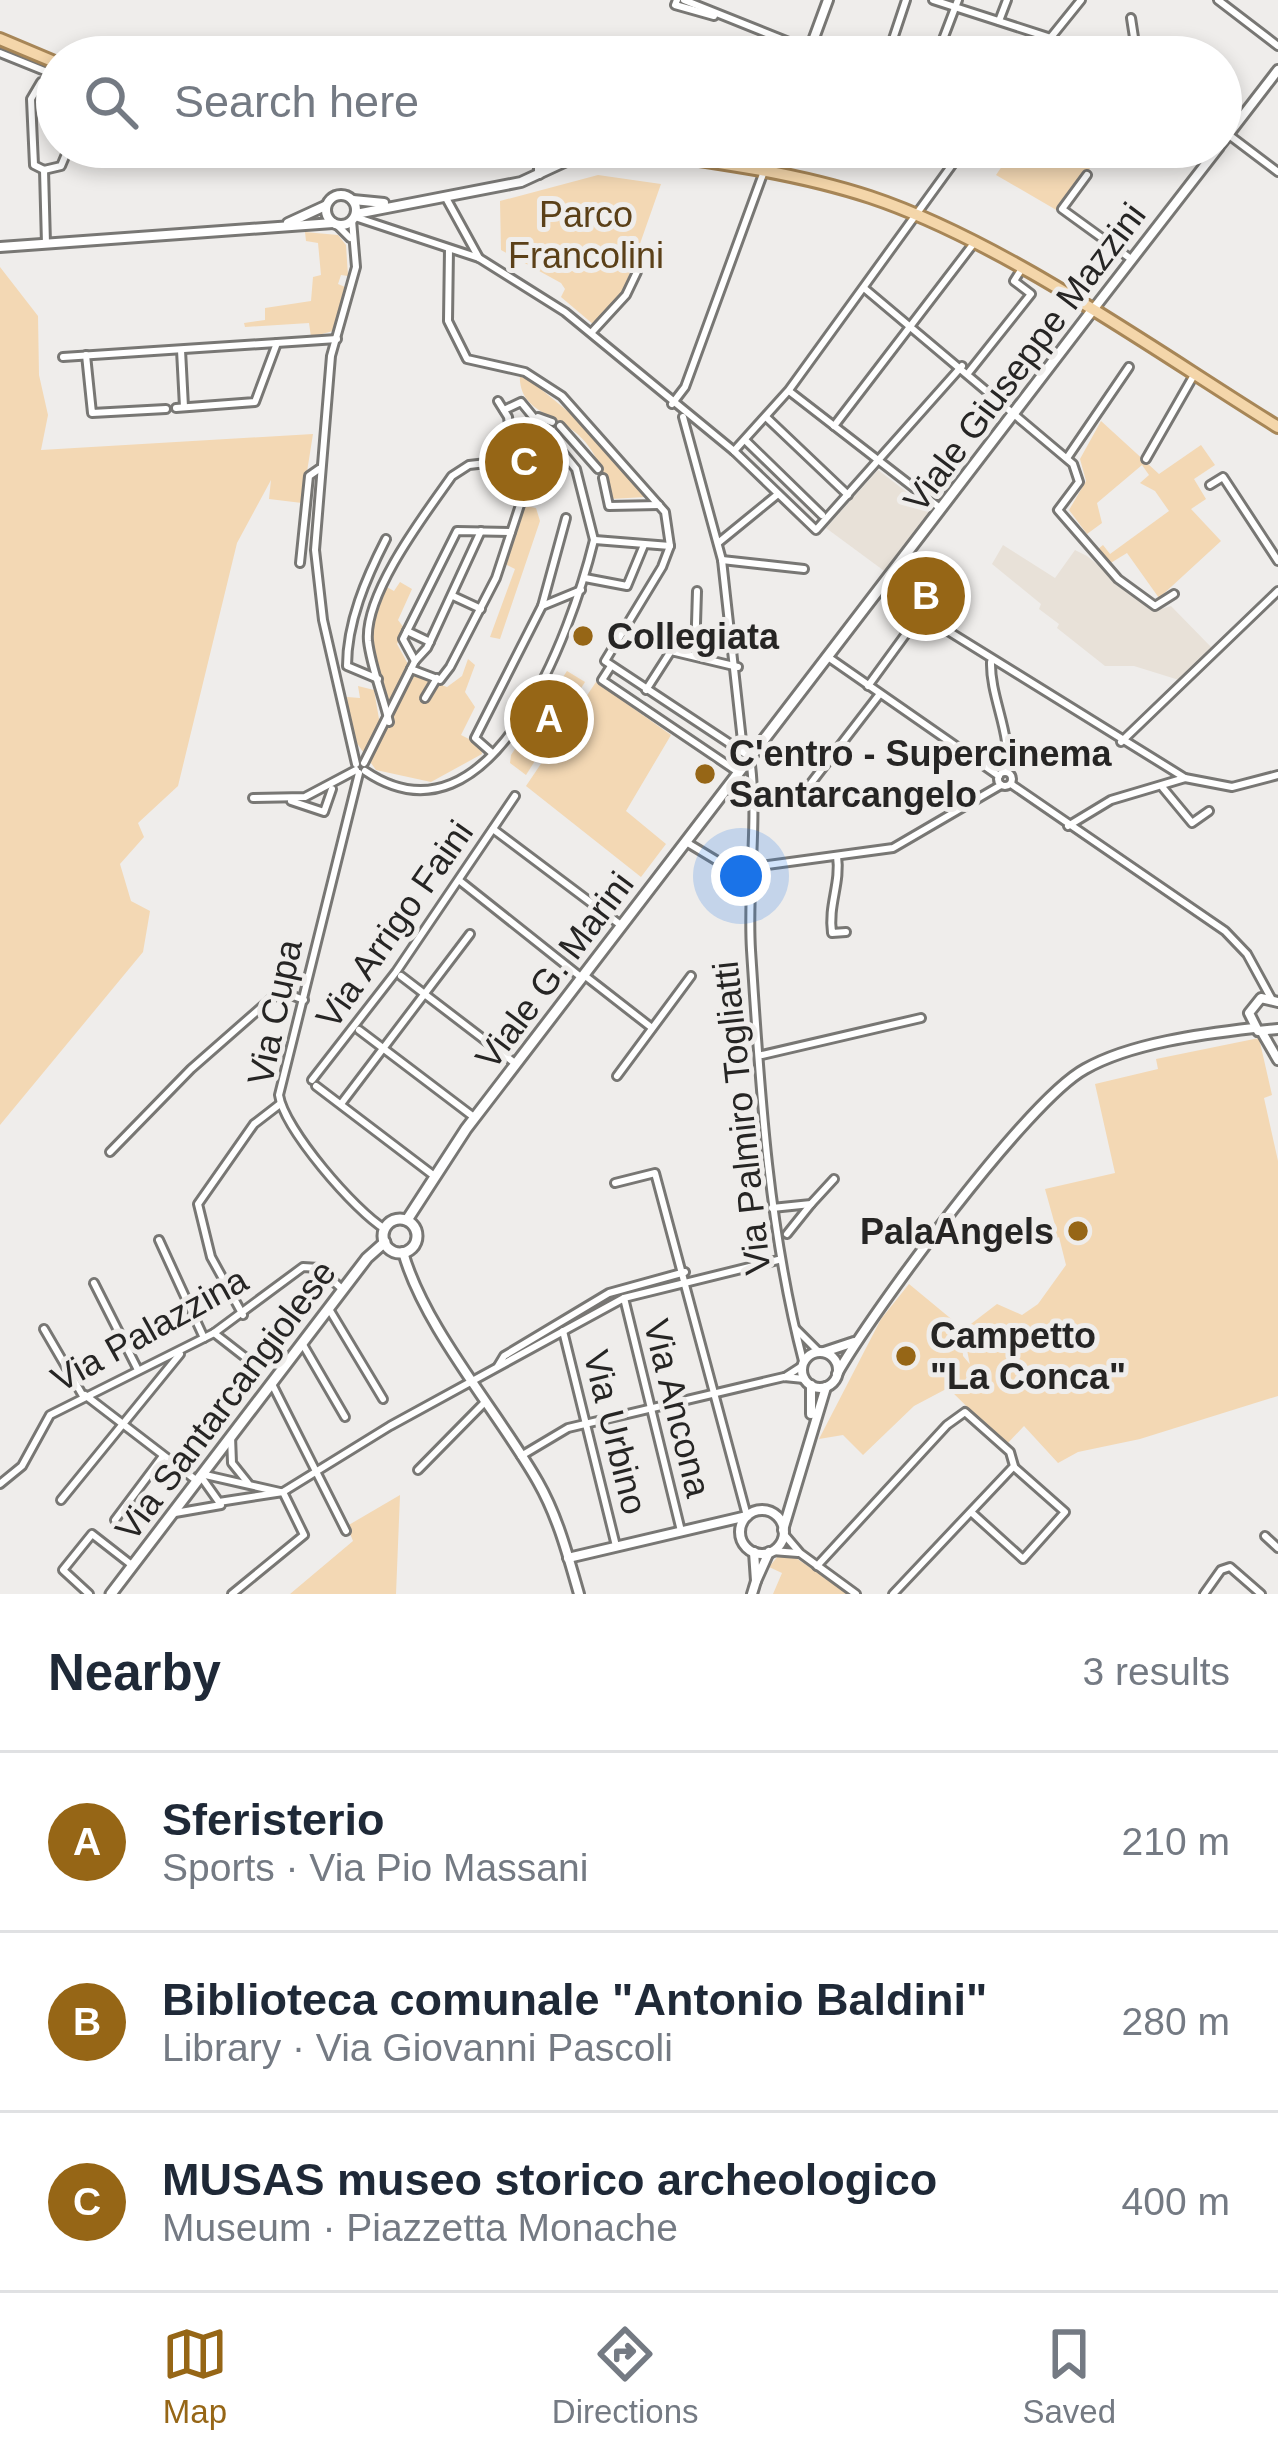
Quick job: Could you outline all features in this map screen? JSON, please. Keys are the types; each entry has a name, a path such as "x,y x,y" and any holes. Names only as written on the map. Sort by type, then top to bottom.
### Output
{"main road":[{"path":"0,39 36,55"},
{"path":"727,168 865,196 914,214 1022,270 1278,427"},
{"name":"Viale Giuseppe Mazzini","path":"746,754 882,590 1091,312"},
{"name":"Viale G. Marini","path":"407,1220 433,1175 686,842 746,754"},
{"path":"407,1220 417,1238 403,1252 385,1243 385,1228 392,1221 407,1220"},
{"name":"Via Santarcangiolese","path":"111,1594 328,1309 385,1243"}],"street":[{"path":"681,0 765,36"},
{"path":"814,36 827,0"},
{"path":"894,36 906,0"},
{"path":"933,0 1045,36"},
{"path":"999,21 1007,0"},
{"path":"1053,36 1082,0"},
{"path":"1218,0 1278,46"},
{"path":"944,36 957,4"},
{"path":"1131,18 1134,36"},
{"path":"0,53 36,70"},
{"name":"Viale Giuseppe Mazzini","path":"1242,116 1278,70"},
{"path":"36,90 31,99 36,164"},
{"path":"1242,145 1278,172"},
{"path":"42,168 46,244"},
{"path":"44,170 49,168"},
{"path":"538,168 538,177"},
{"path":"284,225 326,206 340,194 353,200 391,203 538,177 555,168"},
{"path":"672,404 685,387 765,168"},
{"path":"734,452 789,390 948,168"},
{"name":"Viale Giuseppe Mazzini","path":"1091,312 1200,168"},
{"path":"1087,175 1062,208 1131,260"},
{"path":"446,196 475,257"},
{"path":"353,200 355,277 331,356 319,469 316,572 360,767 415,792 432,793 492,753 524,715 558,657 594,540 582,481 521,402 504,410"},
{"path":"0,247 335,224 391,203"},
{"path":"326,206 335,224 353,241"},
{"path":"354,217 475,257 592,332 682,414 734,452 816,530 1031,294 1014,281 1022,270"},
{"path":"834,426 974,243"},
{"path":"448,249 448,321 467,359 525,372 555,391 659,505 670,546 602,680 738,772"},
{"path":"450,273 475,257"},
{"path":"592,332 626,295 637,272"},
{"path":"864,288 1067,458 1079,482 1058,510 1118,579 1155,606 1174,594"},
{"path":"63,357 337,339"},
{"path":"302,341 327,349 331,356"},
{"path":"181,350 180,408 255,402 277,343"},
{"path":"86,355 92,413 166,409"},
{"path":"1067,458 1130,367"},
{"path":"1146,459 1194,375"},
{"path":"789,390 943,510"},
{"path":"498,401 504,410 516,485"},
{"name":"Via Palmiro Togliatti","path":"682,414 722,560 738,668 752,804 772,1208 803,1364"},
{"path":"534,416 556,424 600,474 609,506 659,505"},
{"path":"766,417 848,495"},
{"path":"746,440 822,514"},
{"path":"389,722 368,641 370,620 384,586 452,476 469,465 513,460"},
{"path":"300,563 309,476 319,469"},
{"path":"1210,485 1223,477 1278,561"},
{"path":"718,543 778,494"},
{"path":"425,698 481,609 520,505"},
{"path":"492,753 476,738 542,606 566,518"},
{"path":"439,679 413,665 405,647 406,630 457,531 511,532"},
{"path":"288,800 333,785 360,767 389,722 481,532"},
{"path":"379,679 347,666 347,648 386,538"},
{"path":"594,540 670,546"},
{"path":"585,578 627,586 644,545"},
{"path":"722,560 804,569"},
{"path":"542,606 581,590"},
{"path":"882,590 1186,778 1232,787 1278,775"},
{"path":"697,591 695,661 738,668"},
{"path":"1121,742 1278,591"},
{"path":"452,596 481,609"},
{"path":"867,687 919,616"},
{"path":"406,630 430,642"},
{"path":"646,690 671,651 695,656"},
{"path":"829,657 1225,931 1247,954 1257,978 1276,1000"},
{"path":"992,662 992,698 1009,757 1002,778"},
{"path":"608,663 746,754"},
{"path":"752,804 798,800 879,695"},
{"path":"677,731 688,717"},
{"name":"Via Cupa","path":"360,767 280,1104 294,1130 368,1216 385,1228"},
{"path":"686,842 739,874 893,848 1002,778 1012,777 1011,784"},
{"path":"1069,826 1111,800 1186,778"},
{"path":"253,798 288,800 324,812 333,785"},
{"path":"1163,788 1192,823 1209,811"},
{"name":"Via Arrigo Faini","path":"341,1104 314,1083 460,881 515,796"},
{"path":"494,829 622,926"},
{"path":"837,856 840,876 830,920 832,933 846,932"},
{"path":"460,881 652,1028"},
{"path":"433,1175 341,1104 470,934"},
{"path":"401,976 516,1064"},
{"path":"616,1076 692,976"},
{"path":"1223,1032 1249,1013 1256,1001 1257,978"},
{"path":"110,1152 191,1069 273,997 288,994 304,1000"},
{"path":"1256,1001 1276,1000"},
{"path":"1249,1013 1278,1060"},
{"path":"762,1055 921,1018"},
{"path":"359,1030 475,1118"},
{"path":"752,1594 783,1531 826,1387 1033,1113 1064,1082 1100,1062 1223,1032 1278,1030 1278,1042"},
{"path":"243,1315 211,1257 198,1204 254,1124 280,1104"},
{"path":"615,1184 655,1173 747,1516 740,1535"},
{"path":"787,1234 834,1179"},
{"path":"772,1208 811,1204"},
{"path":"159,1240 205,1338"},
{"path":"403,1252 483,1404 551,1508 579,1594"},
{"path":"497,1369 504,1356 609,1293 779,1260"},
{"name":"Via Palazzina","path":"0,1484 22,1466 50,1415 214,1333 308,1265 343,1290"},
{"path":"172,1514 285,1491 588,1317 624,1298 686,1276"},
{"path":"94,1283 138,1370"},
{"name":"Via Ancona","path":"624,1298 681,1531"},
{"path":"328,1309 382,1399"},
{"path":"582,1309 588,1317"},
{"path":"794,1326 836,1363 837,1374"},
{"path":"44,1329 84,1396 164,1456 199,1478 285,1491"},
{"name":"Via Urbino","path":"563,1331 616,1546"},
{"path":"214,1333 256,1365 229,1399"},
{"path":"521,1456 587,1423 784,1377 821,1352 845,1348 860,1337"},
{"path":"302,1343 345,1417"},
{"path":"62,1500 184,1349"},
{"path":"803,1364 811,1427"},
{"path":"784,1377 826,1387"},
{"path":"272,1383 346,1531"},
{"path":"418,1469 483,1404"},
{"path":"817,1566 960,1412 1010,1452 1013,1464 1065,1512 1024,1558 971,1512"},
{"path":"231,1435 236,1471 256,1488"},
{"path":"115,1520 164,1456"},
{"path":"893,1594 1013,1464"},
{"path":"199,1478 209,1495 231,1503"},
{"path":"232,1594 304,1535 285,1491"},
{"path":"568,1558 770,1512 791,1502"},
{"path":"770,1512 800,1553 856,1594"},
{"path":"709,1524 740,1535 754,1552 756,1581"},
{"path":"89,1594 63,1570 92,1534 133,1566"},
{"path":"1264,1536 1278,1548"},
{"path":"754,1552 800,1553"},
{"path":"1204,1594 1221,1570 1230,1567 1261,1594"}],"shaded area":[{"path":"878,470 934,513 887,573 826,528"},
{"path":"1003,545 1055,578 1075,550 1154,611 1171,606 1212,648 1179,680 1134,666 1105,666 1057,628 1059,624 1039,609 1041,604 992,564"}],"green space":[{"path":"1001,168 1090,168 1058,211 996,175"},
{"name":"Parco Francolini","path":"598,175 661,184 623,292 594,325 561,297 565,289 561,283 501,250 500,201"},
{"path":"305,232 338,235 346,245 348,276 341,275 338,284 345,287 333,331 311,337 309,323 245,327 244,323 265,320 265,308 311,301 313,277 321,275 318,243 306,241"},
{"path":"0,267 38,316 39,375 48,415 41,450 313,434 302,503 269,499 271,480 237,543 178,786 138,823 144,837 120,864 131,901 150,911 143,952 0,1125"},
{"path":"520,372 592,431 645,497 611,499 588,446 566,425 530,403"},
{"path":"1101,421 1159,474 1201,445 1215,465 1194,479 1206,499 1191,509 1221,541 1159,598 1127,553 1109,564 1097,550 1103,545 1110,554 1169,511 1155,491 1140,483 1149,475 1142,465 1097,503 1102,523 1087,534 1069,510 1086,481 1080,459"},
{"path":"520,505 536,508 540,521 500,639 490,637 515,569 501,562"},
{"path":"400,582 412,589 398,620 404,628 397,644 414,675 447,687 462,676 468,659 475,665 465,692 475,707 461,735 481,745 482,754 431,782 376,770 351,735 347,697 360,698 358,686 374,690 379,719 388,722 372,638 385,586 394,591"},
{"path":"567,671 585,682 526,775 510,763 511,755"},
{"path":"596,682 671,735 626,811 666,844 641,877 526,786"},
{"path":"1259,1038 1272,1095 1264,1098 1278,1161 1278,1396 1140,1439 1078,1452 1058,1463 1024,1426 1006,1445 948,1388 914,1406 863,1455 843,1435 819,1439 881,1319 909,1284 961,1327 963,1356 970,1364 963,1330 997,1304 1022,1315 1038,1304 1066,1265 1059,1237 1053,1241 1041,1228 1055,1225 1045,1189 1115,1173 1095,1084 1158,1069 1156,1059"},
{"path":"400,1495 396,1594 290,1594 353,1541 347,1526"},
{"path":"778,1556 793,1556 849,1594 773,1594 782,1573 769,1567"}],"place":[{"name":"MUSAS museo storico archeologico","path":"524,462"},
{"name":"Biblioteca comunale \"Antonio Baldini\"","path":"926,596"},
{"name":"Collegiata","path":"583,636"},
{"name":"Sferisterio","path":"549,719"},
{"name":"C'entro - Supercinema Santarcangelo","path":"705,774"},
{"name":"PalaAngels","path":"1078,1231"},
{"name":"Campetto \"La Conca\"","path":"906,1356"}]}
